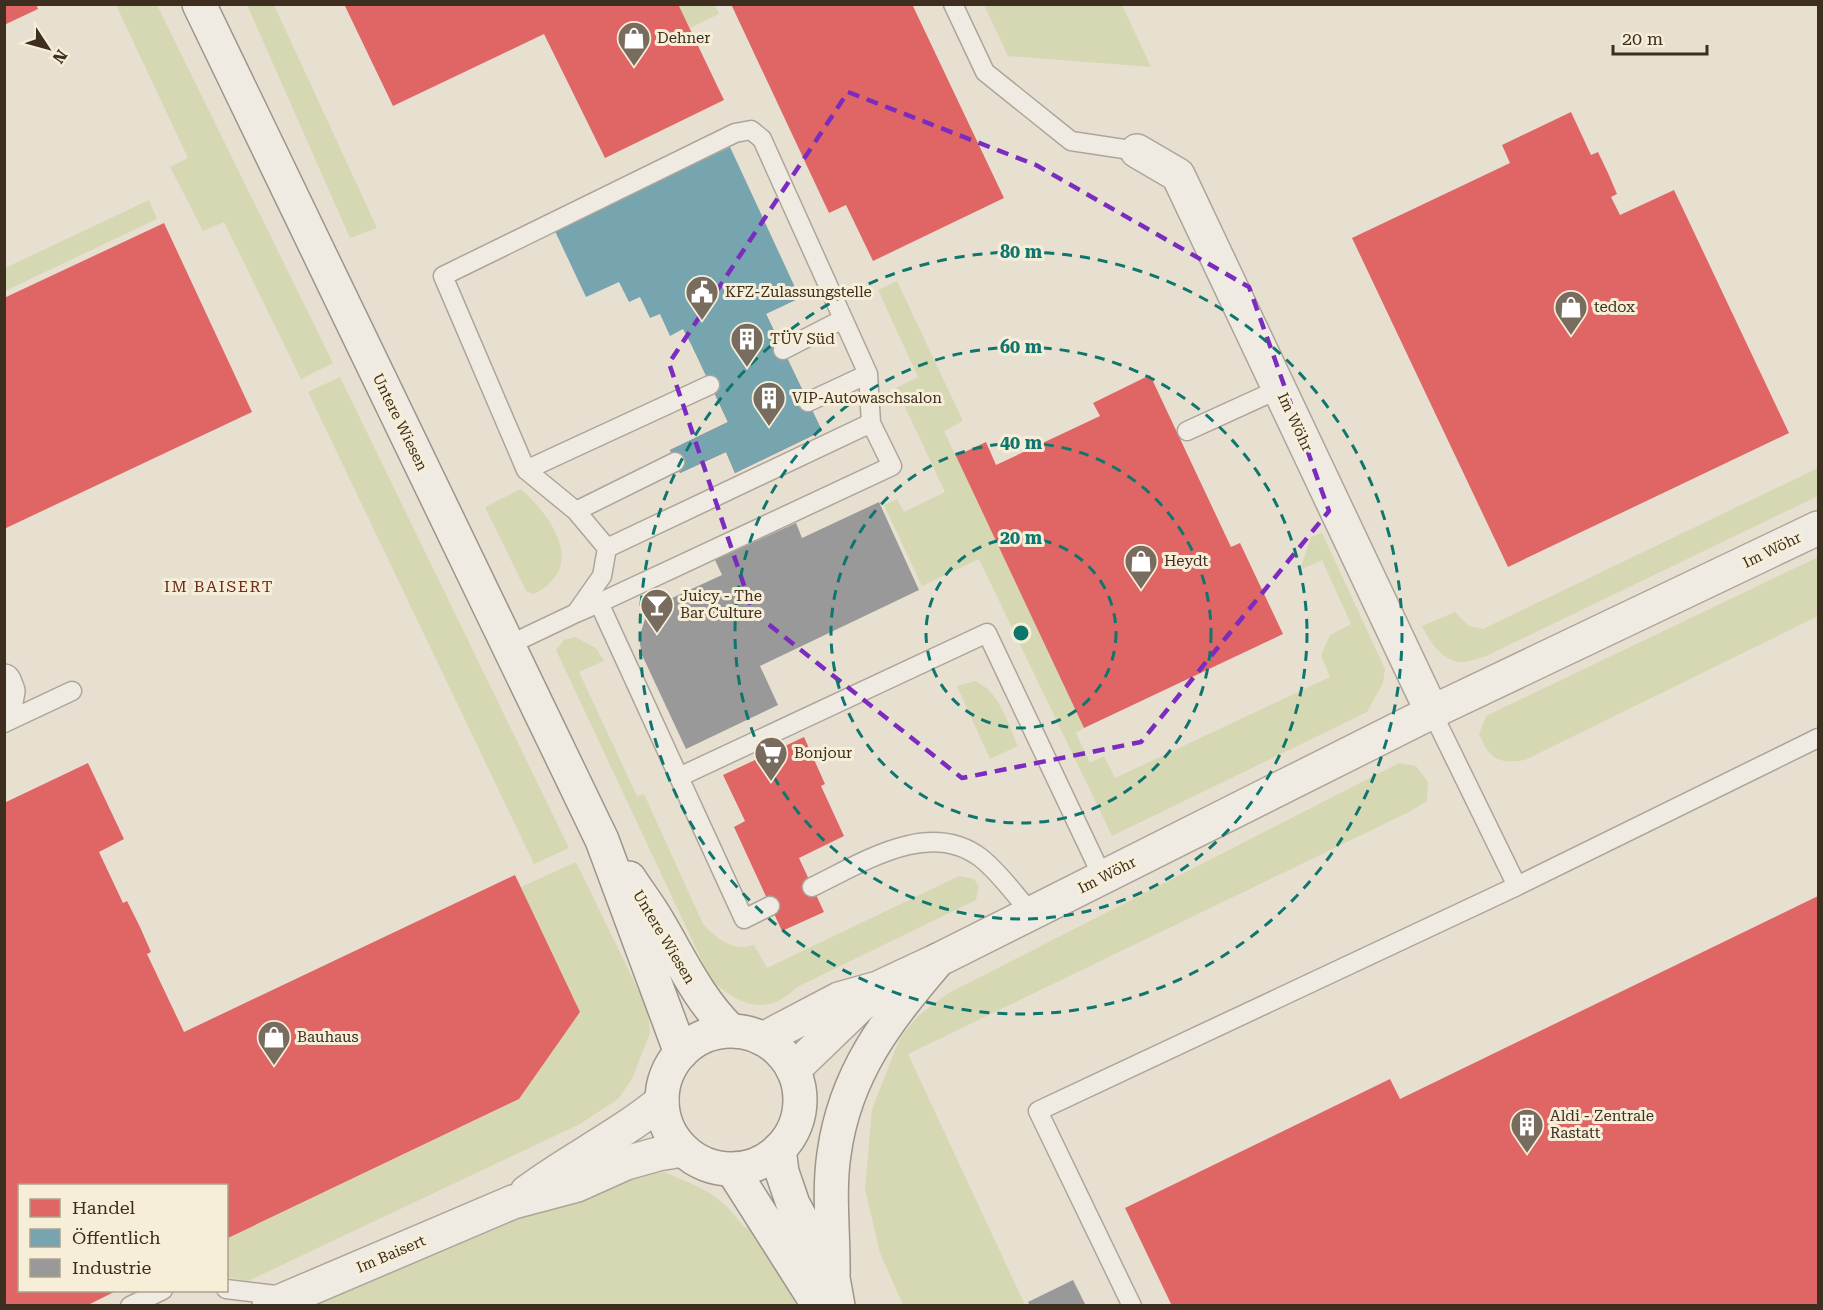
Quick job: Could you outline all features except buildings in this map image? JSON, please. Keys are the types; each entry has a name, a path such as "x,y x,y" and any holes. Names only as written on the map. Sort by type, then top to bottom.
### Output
{"street":[{"name":"Untere Wiesen","path":"199,4 603,840 681,1053"},
{"name":"Im Wöhr","path":"1137,151 1178,175 1432,712"},
{"name":"Im Wöhr","path":"763,1039 839,999 878,988 938,960 1432,712 1818,528"},
{"path":"4,681 8,691 4,714"},
{"name":"Untere Wiesen","path":"603,840 657,921 694,988 711,1011 731,1031"},
{"path":"830,1296 833,1156 839,1125 849,1094 875,1038 938,960"},
{"name":"Im Wöhr","path":"793,1070 878,988"},
{"path":"731,1031 763,1039 785,1058 793,1070 800,1103 793,1128 779,1149 765,1160 732,1169 714,1167 697,1161 683,1150 667,1128 662,1101 666,1075 681,1053 704,1037 731,1031"},
{"name":"Im Baisert","path":"513,1202 563,1165 638,1120 662,1101"},
{"path":"779,1149 782,1172 793,1204 830,1296"},
{"name":"Im Baisert","path":"279,1301 513,1202 577,1185 626,1163 683,1150"},
{"path":"732,1169 830,1296"}],"lane":[{"path":"953,4 985,72 1071,141 1137,151"},
{"path":"509,645 892,466 872,423 868,374 762,139 751,130 735,133 443,276 526,470 576,511 607,548"},
{"path":"783,350 843,319"},
{"path":"808,402 868,374"},
{"path":"526,470 710,385"},
{"path":"1187,431 1279,388"},
{"path":"607,548 872,423"},
{"path":"576,511 675,462"},
{"path":"576,613 602,576 607,548"},
{"path":"599,603 744,919 770,906"},
{"path":"679,777 987,633 1103,878"},
{"path":"4,723 72,691"},
{"path":"1432,712 1517,886"},
{"path":"1132,1305 1038,1111 1517,886 1818,738"},
{"path":"812,887 893,848 920,842 952,843 980,857 1031,913"},
{"path":"228,1289 279,1301"},
{"path":"130,1305 159,1292"}],"highlighted area":[{"path":"848,92 1036,165 1249,287 1329,511 1141,742 962,778 753,612 669,363"}],"green space":[{"path":"116,5 157,5 333,363 301,379 224,222 203,231 170,167 188,158"},
{"path":"247,5 274,5 377,228 350,238"},
{"path":"678,5 715,5 719,14 690,28"},
{"path":"984,5 1122,5 1151,67 1008,56"},
{"path":"149,200 157,219 5,291 5,268"},
{"path":"897,281 963,421 944,431 1084,728 1076,733 1090,763 1104,756 1115,778 1330,677 1321,655 1330,635 1351,624 1322,560 1300,570 1311,537 1322,533 1385,669 1383,683 1367,712 1112,836 979,559 922,586 884,505 897,499 904,512 945,492 896,388 918,377 878,290"},
{"path":"340,377 569,848 534,864 308,392"},
{"path":"1818,468 1818,496 1484,657 1463,662 1447,658 1428,638 1422,626 1455,612 1469,626 1483,629"},
{"path":"521,489 544,514 553,528 562,557 559,570 550,583 534,594 526,591 485,507"},
{"path":"1818,557 1818,616 1525,760 1508,761 1496,758 1483,742 1479,734 1486,716"},
{"path":"575,637 596,648 604,661 579,672 637,796 644,794 703,924 726,943 739,947 754,945 767,968 959,876 974,879 979,886 976,900 797,987 775,1002 764,1005 754,1004 743,1002 732,996 711,980 556,650 564,640"},
{"path":"975,681 991,692 997,700 1018,746 990,759 957,686"},
{"path":"1399,763 1416,766 1428,782 1427,801 1409,812 908,1054 1025,1305 903,1305 880,1253 865,1189 872,1109 900,1038 918,1016 947,994"},
{"path":"576,862 648,1010 650,1033 632,1079 618,1099 580,1124 248,1281 228,1277 228,1239 519,1099 580,1012 521,887"},
{"path":"664,1172 718,1199 744,1227 760,1229 796,1305 313,1306 615,1177"}],"place":[{"name":"Dehner","path":"634,67"},
{"name":"KFZ-Zulassungstelle","path":"702,321"},
{"name":"tedox","path":"1571,336"},
{"name":"TÜV Süd","path":"747,368"},
{"name":"VIP-Autowaschsalon","path":"769,427"},
{"name":"Heydt","path":"1141,590"},
{"name":"Juicy - The Bar Culture","path":"657,634"},
{"name":"Bonjour","path":"771,782"},
{"name":"Bauhaus","path":"274,1066"},
{"name":"Aldi - Zentrale Rastatt","path":"1527,1154"}],"district":[{"name":"IM BAISERT","path":"219,586"}]}
